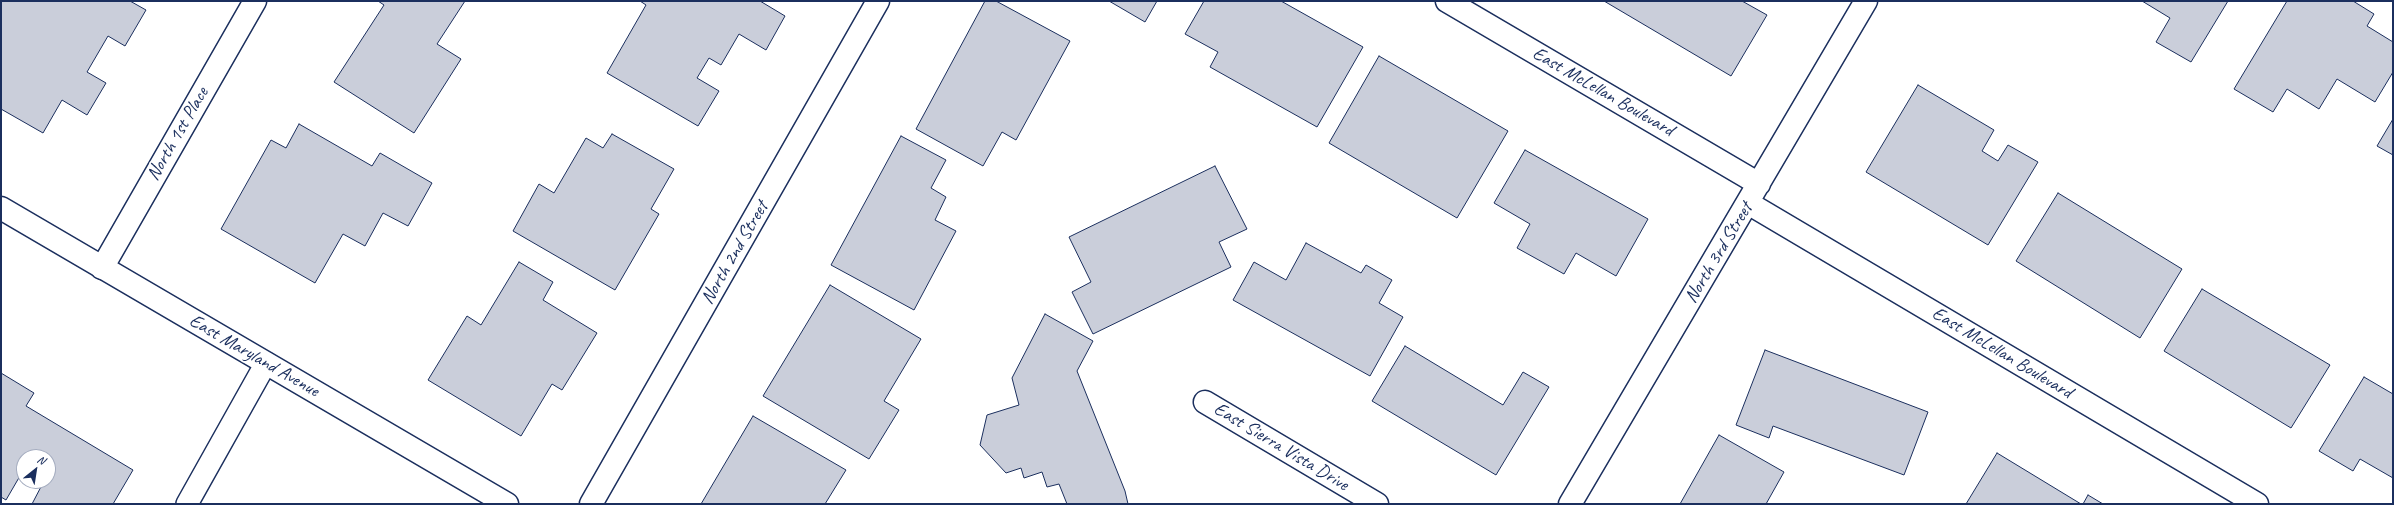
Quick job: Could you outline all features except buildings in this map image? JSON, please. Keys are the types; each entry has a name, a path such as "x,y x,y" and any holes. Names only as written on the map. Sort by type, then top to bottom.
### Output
{"street":[{"name":"North 1st Place","path":"102,268 255,1"},
{"name":"North 2nd Street","path":"591,504 878,1"},
{"name":"East McLellan Boulevard","path":"1447,1 1759,184"},
{"name":"North 3rd Street","path":"1570,504 1866,1"},
{"name":"East McLellan Boulevard","path":"1748,203 2257,504"},
{"name":"East Maryland Avenue","path":"1,208 507,504"},
{"name":"East Sierra Vista Drive","path":"1205,402 1377,504"}],"lane":[{"path":"187,504 266,363"}]}
